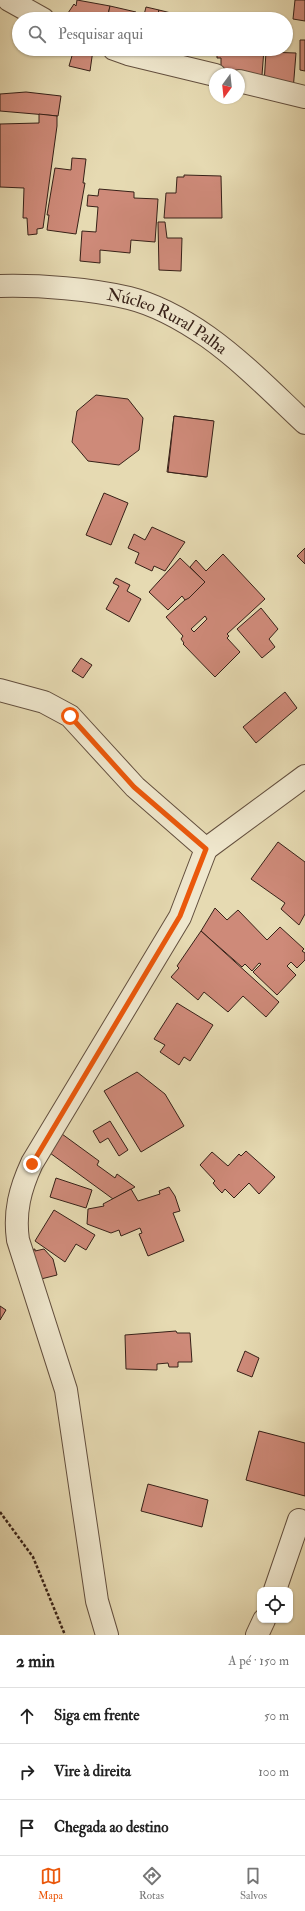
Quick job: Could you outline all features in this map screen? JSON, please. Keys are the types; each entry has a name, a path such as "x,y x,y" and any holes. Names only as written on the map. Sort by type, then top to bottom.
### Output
{"street":[{"path":"10,0 31,12"},
{"path":"136,56 209,74"},
{"path":"245,82 305,97"},
{"name":"Núcleo Rural Palha","path":"0,286 69,289 130,298 170,314 208,336 243,364 305,423"},
{"path":"0,690 44,702 70,716 134,787 206,849"},
{"path":"107,1635 96,1601 66,1390 18,1240 16,1226 21,1188 32,1164 180,916 206,849 305,776"},
{"path":"276,1587 299,1520"},
{"path":"257,1635 263,1623"}],"path":[{"path":"0,1512 34,1556 65,1635"}],"building":[{"path":"77,0 110,6 109,12 69,12 74,4 76,6"},
{"path":"295,0 305,0 305,21 293,19"},
{"path":"110,6 136,12 109,12"},
{"path":"146,7 159,10 158,12 145,12"},
{"path":"300,40 305,40 305,71 300,70"},
{"path":"293,53 296,53 293,91 264,84 266,56 293,56"},
{"path":"72,56 92,56 90,71 69,66"},
{"path":"217,56 263,56 262,75 245,74 245,68 221,68 221,58 217,58"},
{"path":"26,92 61,96 58,116 0,111 0,94"},
{"path":"39,114 57,116 57,126 43,228 37,229 37,234 28,235 27,218 23,218 24,188 0,187 0,124 39,123"},
{"path":"72,158 86,159 83,183 85,183 76,234 47,230 49,215 47,215 55,168 71,170"},
{"path":"184,175 221,176 222,218 164,218 166,193 176,193 177,177 184,177"},
{"path":"99,189 134,192 134,198 158,199 155,242 131,240 130,253 100,250 100,263 80,261 82,231 96,232 98,207 87,206 88,195 98,196"},
{"path":"158,222 165,222 167,238 182,238 181,271 159,270"},
{"path":"96,395 128,399 143,418 139,450 119,465 88,461 72,442 77,411"},
{"path":"174,416 213,421 206,477 167,472"},
{"path":"174,416 214,421 207,477 168,472"},
{"path":"104,493 128,503 111,545 86,535"},
{"path":"152,527 185,542 165,571 154,566 152,571 135,563 139,553 128,548 134,534 145,540"},
{"path":"305,548 305,564 297,556"},
{"path":"223,554 265,599 227,634 229,636 227,638 240,652 215,677 183,644 184,643 181,639 183,636 166,617 205,582 190,567 196,560 206,571","holes":["205,616 207,619 194,632 191,629"]},
{"path":"180,558 205,582 189,598 185,600 182,596 168,610 149,592"},
{"path":"116,578 130,585 127,591 141,599 129,622 106,609 119,586 113,583"},
{"path":"261,608 278,629 269,639 275,647 262,658 237,629"},
{"path":"81,658 92,665 83,678 72,671"},
{"path":"285,692 297,708 256,743 243,727"},
{"path":"278,842 305,862 305,914 299,925 281,909 285,903 251,879"},
{"path":"215,908 227,920 238,910 267,940 280,927 304,949 302,951 305,953 305,960 297,968 291,962 287,966 296,975 277,995 253,972 261,964 259,963 252,971 245,964 242,967 201,931"},
{"path":"201,931 279,1002 266,1017 243,996 228,1012 204,992 198,1000 171,977 179,968 177,966"},
{"path":"177,1003 213,1025 190,1061 184,1057 179,1065 160,1052 165,1045 154,1039"},
{"path":"137,1072 165,1094 184,1126 141,1152 104,1091"},
{"path":"110,1121 128,1150 119,1156 108,1138 100,1143 93,1131"},
{"path":"62,1134 99,1161 97,1165 115,1178 117,1174 135,1187 113,1199 50,1153"},
{"path":"246,1151 275,1177 259,1194 249,1183 234,1198 225,1189 222,1193 213,1183 215,1181 200,1165 212,1152 228,1166 239,1154 241,1156"},
{"path":"56,1178 92,1190 86,1208 50,1197"},
{"path":"169,1187 175,1196 180,1211 173,1213 184,1241 148,1256 139,1234 142,1233 140,1228 121,1236 119,1230 111,1233 87,1224 88,1209 104,1206 103,1204 131,1189 138,1201 160,1194 159,1191"},
{"path":"54,1210 95,1235 86,1250 76,1244 65,1262 35,1241"},
{"path":"35,1249 35,1251 44,1249 53,1259 57,1275 41,1279 30,1250"},
{"path":"0,1306 6,1310 0,1320"},
{"path":"176,1331 177,1333 190,1333 192,1362 178,1362 178,1367 169,1367 168,1363 157,1364 157,1370 126,1369 125,1335"},
{"path":"245,1351 259,1358 252,1377 237,1371"},
{"path":"259,1431 305,1443 305,1496 246,1480"},
{"path":"148,1484 208,1500 202,1527 141,1511"}],"route":[{"path":"32,1164 180,916 206,849 134,787 70,716"}]}
